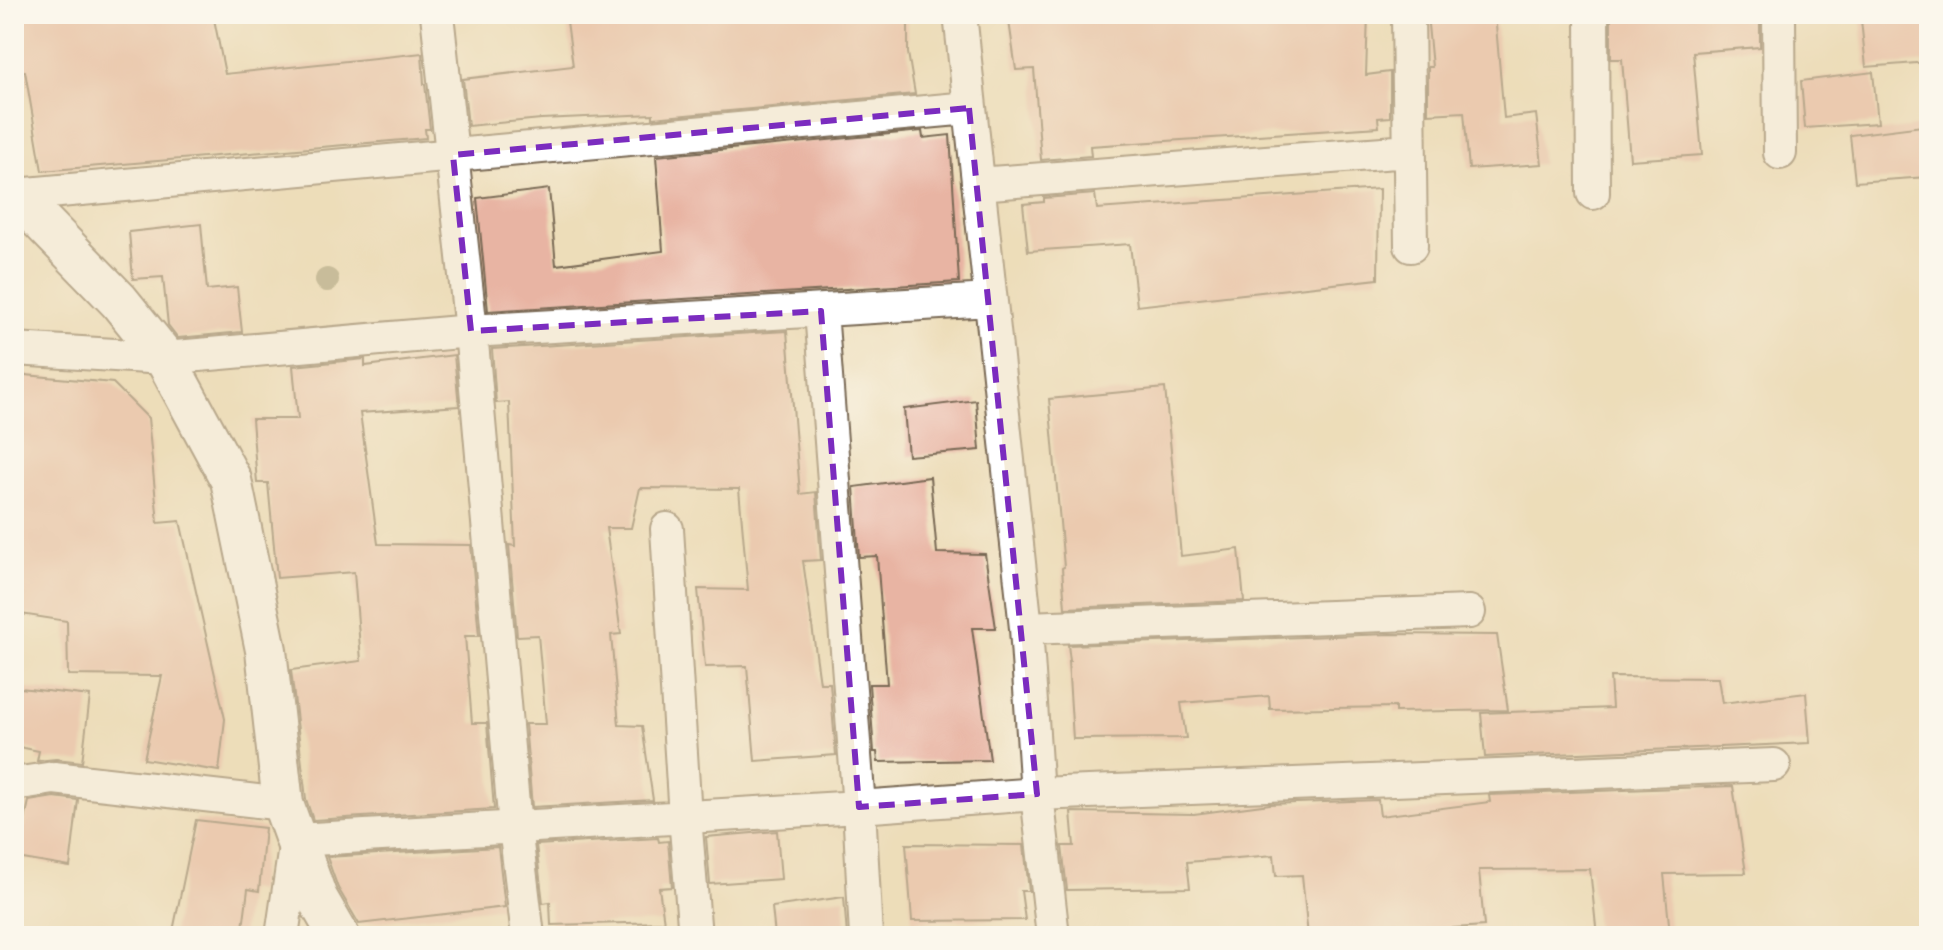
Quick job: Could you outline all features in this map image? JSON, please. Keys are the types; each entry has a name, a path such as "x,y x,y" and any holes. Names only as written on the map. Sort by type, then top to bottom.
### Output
{"street":[{"path":"437,14 471,331 515,827 528,936"},
{"path":"960,14 1026,628 1037,794 1053,936"},
{"path":"1408,14 1411,246"},
{"path":"1592,14 1593,193"},
{"path":"1779,14 1780,153"},
{"path":"15,194 969,108"},
{"path":"978,184 1409,151"},
{"path":"15,194 119,301 165,358 231,480 266,650 290,822 317,898 339,936"},
{"path":"14,349 165,358 471,331 990,300"},
{"path":"821,311 866,936"},
{"path":"667,529 695,936"},
{"path":"1026,628 1469,612"},
{"path":"14,784 54,778 290,822 515,827 1037,794 1774,765"},
{"path":"282,936 290,822"}],"highlighted area":[{"path":"969,108 1037,794 859,807 821,311 471,331 453,155"}],"building":[{"path":"14,14 213,14 225,74 422,53 430,129 425,129 426,138 42,171 25,71 14,72"},
{"path":"566,14 908,14 908,53 915,94 653,118 653,114 468,126 463,79 573,66"},
{"path":"1008,14 1368,14 1366,75 1390,72 1390,117 1378,118 1379,127 1090,146 1091,156 1041,160 1034,69 1016,70"},
{"path":"1427,14 1495,14 1504,118 1536,114 1542,164 1469,169 1464,112 1428,114 1428,67 1432,67"},
{"path":"1611,14 1760,14 1760,47 1693,52 1702,155 1630,160 1622,59 1611,59"},
{"path":"1929,14 1929,62 1866,67 1861,20"},
{"path":"1873,72 1878,123 1805,128 1801,81"},
{"path":"1922,126 1927,177 1855,182 1850,135"},
{"path":"922,131 923,138 950,135 959,282 488,311 477,198 549,189 556,265 663,251 656,156"},
{"path":"1379,189 1378,279 1137,306 1130,244 1028,251 1023,204 1044,202 1044,198 1095,194 1097,209"},
{"path":"201,224 207,290 237,287 242,332 178,338 168,325 163,277 133,279 129,232"},
{"path":"787,331 800,494 816,492 821,560 803,561 820,683 830,683 836,755 755,761 747,666 705,667 698,589 748,590 739,489 640,488 631,528 606,528 621,634 611,635 619,725 642,726 653,800 532,807 525,724 546,724 538,635 517,636 509,545 515,546 509,402 496,403 492,349"},
{"path":"454,355 459,406 360,413 378,544 471,545 479,636 465,636 472,723 487,723 494,809 313,820 306,799 291,670 361,661 354,572 277,578 268,483 257,483 252,419 298,419 293,366 365,359 365,366"},
{"path":"14,374 113,383 148,418 158,523 180,521 225,719 219,771 144,759 162,676 68,675 67,621 14,613"},
{"path":"1165,388 1181,556 1239,549 1244,601 1065,608 1049,399"},
{"path":"976,400 980,450 908,456 904,409"},
{"path":"930,477 937,553 985,554 996,628 972,628 990,760 878,762 877,752 874,752 869,684 887,684 877,556 859,557 854,487"},
{"path":"1390,634 1497,635 1508,710 1395,712 1395,707 1270,709 1269,696 1181,703 1186,738 1073,739 1068,645"},
{"path":"1610,677 1718,678 1722,703 1806,693 1810,743 1485,757 1481,713 1612,708"},
{"path":"20,688 90,696 82,762 56,759 37,761 39,751 14,746 14,716"},
{"path":"1733,786 1746,873 1664,874 1670,934 1597,936 1590,869 1479,870 1484,926 1380,933 1381,936 1308,936 1302,875 1276,876 1274,855 1187,862 1190,888 1067,890 1062,846 1074,846 1071,812 1194,814 1270,804 1378,800 1380,816 1490,802 1489,795"},
{"path":"54,797 78,800 70,867 17,858 29,801"},
{"path":"196,820 265,828 259,891 248,889 242,936 172,936"},
{"path":"777,831 781,879 710,884 706,837"},
{"path":"658,838 659,842 668,841 672,887 659,888 664,922 551,925 550,902 543,903 536,845"},
{"path":"906,844 1024,845 1029,891 1021,891 1025,920 912,921"},
{"path":"498,847 505,907 359,924 338,888 327,857"},
{"path":"844,897 847,936 775,936 772,907"}]}
